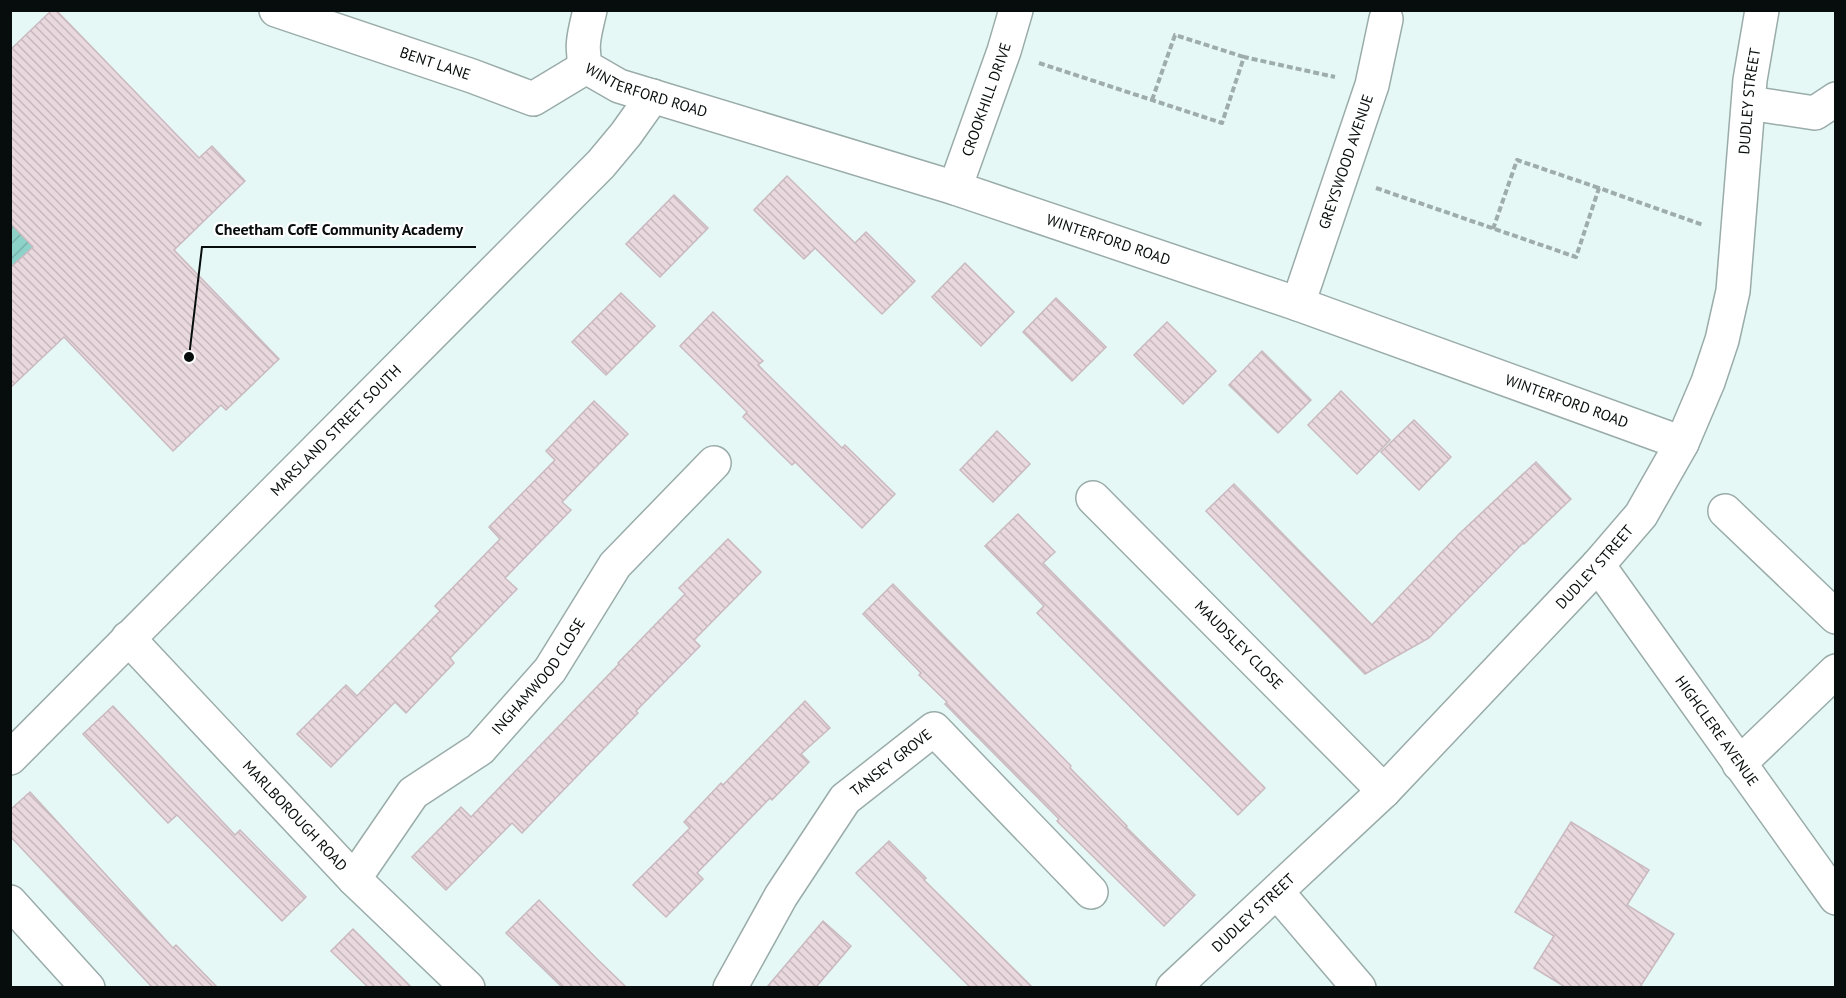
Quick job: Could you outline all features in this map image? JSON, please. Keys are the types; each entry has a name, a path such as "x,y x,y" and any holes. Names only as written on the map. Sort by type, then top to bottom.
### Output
{"street":[{"name":"BENT LANE","path":"276,10 533,99 586,67"},
{"name":"WINTERFORD ROAD","path":"590,10 583,38 582,54 586,67 620,86 955,188 1298,304 1682,443"},
{"name":"CROOKHILL DRIVE","path":"955,188 1017,10"},
{"name":"DUDLEY STREET","path":"1173,987 1384,791 1598,565 1641,514 1682,443 1708,382 1722,340 1733,291 1750,80 1762,10"},
{"name":"GREYSWOOD AVENUE","path":"1298,304 1372,85 1386,19"},
{"name":"MARSLAND STREET SOUTH","path":"10,758 601,164 653,96"},
{"path":"1749,103 1815,113 1836,99"},
{"name":"INGHAMWOOD CLOSE","path":"354,879 413,793 480,749 550,670 615,565 714,463"},
{"name":"MAUDSLEY CLOSE","path":"1093,498 1384,791"},
{"path":"1725,511 1836,617"},
{"name":"HIGHCLERE AVENUE","path":"1598,565 1836,898"},
{"name":"MARLBOROUGH ROAD","path":"128,638 354,879 468,987"},
{"path":"1739,764 1836,671"},
{"name":"TANSEY GROVE","path":"730,987 781,896 845,800 934,729 1091,892"},
{"path":"1277,892 1359,987"},
{"path":"10,902 88,987"}],"path":[{"path":"1152,100 1175,35 1244,57 1372,85"},
{"path":"1004,51 1222,123 1244,57"},
{"path":"1493,229 1517,160 1738,237"},
{"path":"1341,176 1576,257 1599,188"}],"green space":[{"path":"11,223 33,247 11,268"}],"building":[{"path":"52,10 56,10 199,158 212,146 245,181 174,250 279,359 226,410 221,405 173,451 64,337 10,388 10,268 33,247 10,223 10,50"},
{"path":"787,176 855,243 866,232 915,281 882,314 815,248 804,259 754,210"},
{"path":"674,195 708,228 660,277 626,244"},
{"path":"965,263 1014,312 981,346 932,297"},
{"path":"621,293 655,326 606,375 572,342"},
{"path":"1056,298 1106,347 1072,381 1023,332"},
{"path":"713,312 763,361 758,365 842,448 845,445 895,494 862,528 795,462 792,465 743,417 747,412 680,346"},
{"path":"1167,322 1216,371 1183,404 1134,355"},
{"path":"1262,351 1311,400 1278,433 1229,385"},
{"path":"1341,391 1390,440 1357,474 1308,425"},
{"path":"594,401 628,434 562,502 571,510 505,578 517,589 450,658 454,663 406,713 395,702 331,767 297,734 346,685 357,696 440,611 435,606 500,539 489,527 555,460 546,451"},
{"path":"1414,420 1451,457 1419,490 1381,452"},
{"path":"997,431 1030,464 993,502 960,470"},
{"path":"1536,462 1571,499 1523,543 1429,638 1365,674 1206,511 1234,484 1372,625 1459,534"},
{"path":"1018,514 1055,552 1043,563 1265,788 1238,815 1037,613 1044,606 985,546"},
{"path":"728,539 761,572 694,640 700,646 522,833 512,823 446,890 412,857 461,807 471,817 685,594 679,588"},
{"path":"893,584 1071,766 1070,768 1126,827 1195,895 1164,926 1057,821 1059,819 945,704 947,702 919,675 921,673 863,614"},
{"path":"805,701 830,728 801,754 809,762 772,800 770,798 697,873 703,879 666,917 633,885 690,828 684,822"},
{"path":"113,706 235,835 240,830 306,897 282,921 177,815 168,823 83,734"},
{"path":"30,792 173,948 176,945 217,987 152,987 10,836 10,810"},
{"path":"1571,822 1649,870 1627,905 1674,934 1640,987 1565,987 1534,968 1554,936 1515,912"},
{"path":"889,841 926,878 924,880 1032,987 970,987 856,873"},
{"path":"539,900 626,987 562,987 506,933"},
{"path":"823,921 851,946 816,987 767,987"},
{"path":"353,929 411,987 368,987 331,951"}],"place":[{"name":"Cheetham CofE Community Academy","path":"189,357"}]}
